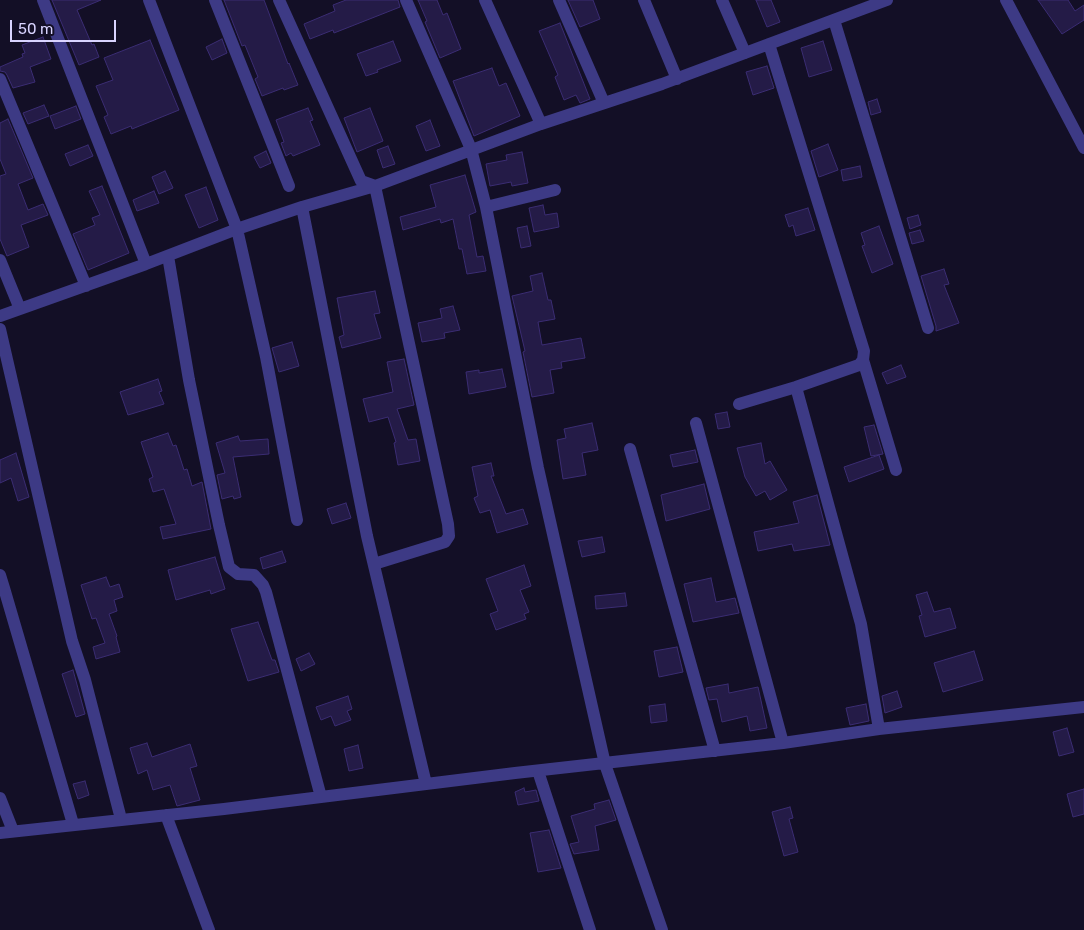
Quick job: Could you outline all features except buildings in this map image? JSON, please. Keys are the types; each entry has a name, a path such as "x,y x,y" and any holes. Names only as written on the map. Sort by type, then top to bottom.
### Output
{"street":[{"path":"42,0 146,264"},
{"path":"149,0 237,228 266,357 297,520"},
{"path":"215,0 289,186"},
{"path":"279,0 360,181 375,186"},
{"path":"406,0 471,149 486,207 538,468 606,764 662,930"},
{"path":"485,0 541,124"},
{"path":"558,0 604,103"},
{"path":"644,0 677,79"},
{"path":"722,0 745,53"},
{"path":"0,316 168,256 237,228 375,186 541,124 677,79 887,0"},
{"path":"1006,0 1084,148"},
{"path":"834,20 928,328"},
{"path":"769,44 864,350 863,360 896,470"},
{"path":"0,79 86,286"},
{"path":"374,564 445,542 449,536 420,388 375,186"},
{"path":"486,207 555,190"},
{"path":"302,207 374,564 426,784"},
{"path":"168,256 189,380 229,567 238,574 254,575 263,585 266,592 321,796"},
{"path":"0,260 20,309"},
{"path":"0,329 72,641 85,680 121,819"},
{"path":"739,404 859,365 863,360"},
{"path":"796,387 861,624 879,729"},
{"path":"696,423 783,743"},
{"path":"630,449 715,751"},
{"path":"0,575 2,588 73,824"},
{"path":"0,798 6,832 606,764 783,743 879,729 1084,707"},
{"path":"538,771 590,930"},
{"path":"166,814 209,930"}]}
